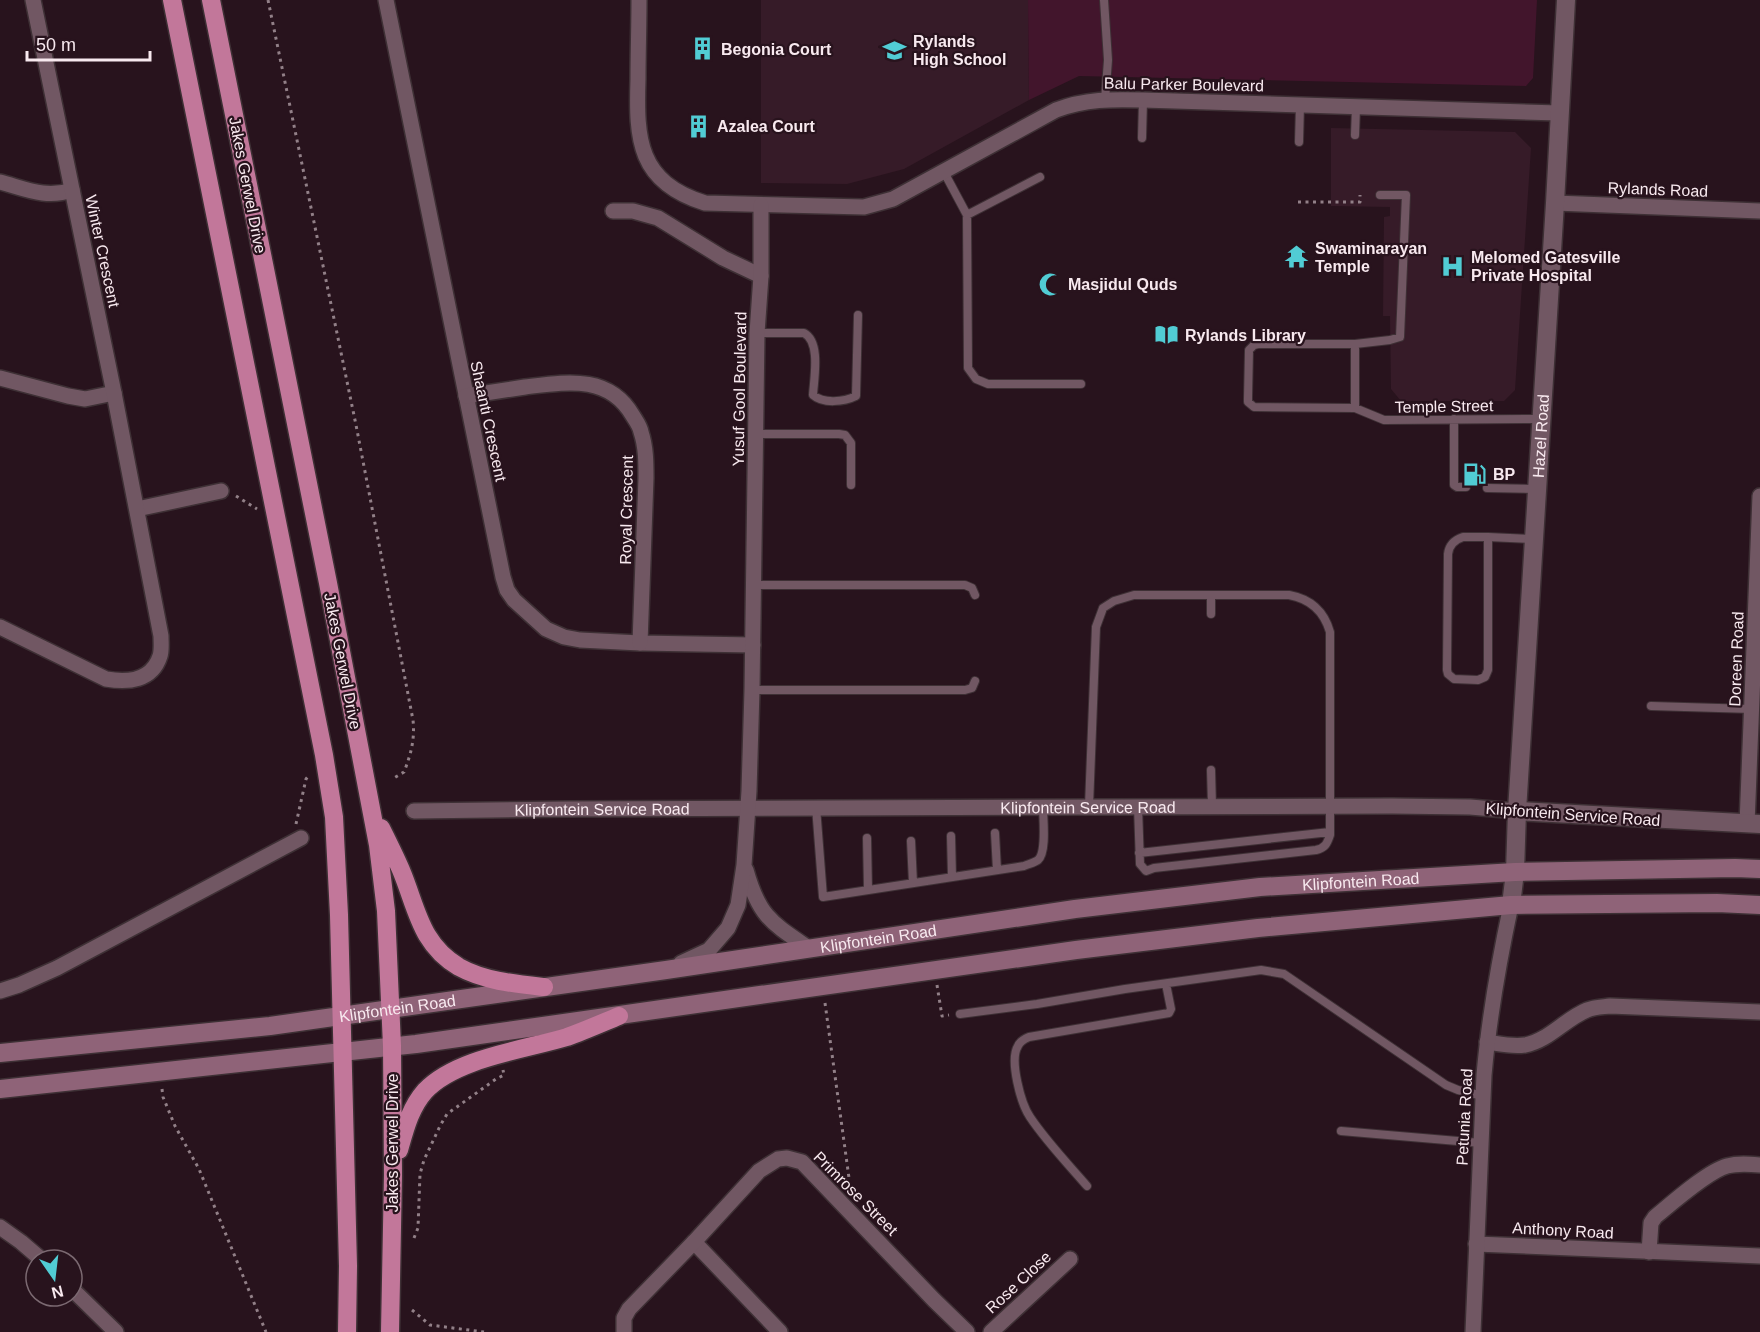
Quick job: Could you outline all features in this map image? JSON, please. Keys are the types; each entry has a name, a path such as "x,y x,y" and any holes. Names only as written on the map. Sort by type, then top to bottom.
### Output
{"highway":[{"path":"172,0 324,755 334,823 343,1052 348,1266 347,1332"},
{"name":"Jakes Gerwel Drive","path":"211,0 328,583 371,807 386,911 392,1046 393,1175 390,1332"},
{"path":"371,807 402,871 419,922 436,948 453,963 473,973 511,983 544,987"},
{"path":"393,1175 406,1122 412,1109 424,1092 448,1074 480,1060 569,1036 619,1016"}],"main road":[{"name":"Klipfontein Road","path":"0,1053 270,1026 1075,909 1260,887 1515,872 1760,868"},
{"path":"0,1089 392,1046 619,1016 1076,950 1258,928 1511,905 1705,903 1760,905"}],"street":[{"name":"Winter Crescent","path":"0,627 106,679 132,681 146,676 160,655 161,636 137,509 33,0"},
{"name":"Shaanti Crescent","path":"386,0 507,590 514,600 546,629 564,637 640,643 753,645"},
{"path":"639,0 637,119 640,142 647,159 668,185 692,199 705,203 760,205"},
{"name":"Hazel Road","path":"1511,905 1515,872 1566,0"},
{"name":"Balu Parker Boulevard","path":"760,205 864,207 879,204 944,172 1056,110 1073,104 1105,100 1559,113"},
{"path":"0,182 44,194 54,195 72,190"},
{"name":"Rylands Road","path":"1555,203 1760,211"},
{"name":"Yusuf Gool Boulevard","path":"666,970 709,950 725,933 738,904 744,865 752,690 757,333 761,276 760,205"},
{"path":"613,211 633,211 658,218 723,258 761,276"},
{"path":"0,378 85,399 114,393"},
{"name":"Royal Crescent","path":"466,396 572,382 592,384 610,390 623,401 641,430 645,451 640,643"},
{"path":"137,509 225,492"},
{"name":"Doreen Road","path":"1754,824 1752,709 1760,496"},
{"name":"Klipfontein Service Road","path":"414,811 816,807 1470,807 1754,824"},
{"path":"0,991 57,968 298,831"},
{"name":"Yusuf Gool Boulevard","path":"744,865 754,897 763,912 774,924 810,949"},
{"name":"Petunia Road","path":"1473,1332 1487,1042 1511,905"},
{"path":"1487,1042 1513,1046 1527,1045 1543,1038 1588,1010 1610,1006 1760,1012"},
{"name":"Primrose Street","path":"624,1332 624,1318 629,1309 759,1171 778,1159 787,1158 802,1162 967,1332"},
{"path":"1649,1252 1651,1223 1655,1217 1716,1170 1741,1164 1760,1165"},
{"path":"0,1227 28,1248"},
{"path":"694,1242 780,1332"},
{"name":"Anthony Road","path":"1476,1244 1760,1256"},
{"name":"Rose Close","path":"991,1332 1070,1259"},
{"path":"84,1301 116,1332"}],"lane":[{"path":"1104,0 1108,60 1105,100"},
{"path":"1142,138 1143,100"},
{"path":"1299,142 1300,105"},
{"path":"1355,135 1356,107"},
{"path":"944,172 967,215 968,361 971,374 981,382 988,384 1082,384"},
{"path":"967,215 1040,177"},
{"path":"1355,408 1355,344 1400,337 1406,195 1380,195"},
{"path":"757,333 804,333 811,336 815,346 813,395 824,401 851,399 856,396 858,315"},
{"name":"Temple Street","path":"1355,344 1254,345 1248,354 1248,399 1251,405 1257,408 1355,408 1384,420 1540,419"},
{"path":"1454,419 1454,485 1466,487"},
{"path":"755,434 845,435 851,443 851,485"},
{"path":"1487,488 1536,489"},
{"path":"1488,537 1487,674 1481,680 1454,679 1448,674 1449,549 1451,545 1458,539 1488,537 1533,540"},
{"path":"753,585 966,585 972,588 975,595"},
{"path":"1089,806 1096,627 1103,608 1114,601 1134,595 1289,595 1306,599 1313,604 1324,616 1330,632 1330,832 1327,844 1323,848 1154,868 1146,871 1140,864 1138,807"},
{"path":"1211,595 1211,614"},
{"path":"752,690 965,690 972,688 975,681"},
{"path":"1651,706 1752,709"},
{"path":"1211,770 1212,806"},
{"path":"816,807 823,897 1024,866 1037,861 1042,854 1044,807"},
{"path":"1139,853 1330,832"},
{"path":"995,833 997,870"},
{"path":"951,836 952,877"},
{"path":"867,838 867,890"},
{"path":"911,841 913,883"},
{"path":"960,1014 1261,970 1284,974 1446,1085 1483,1096"},
{"path":"1087,1186 1027,1112 1014,1062 1017,1046 1029,1037 1169,1013 1171,1009 1166,984"},
{"path":"1341,1131 1481,1143"}],"path":[{"path":"268,0 413,720 414,732 410,757 404,772 394,778"},
{"path":"1298,202 1360,202 1360,195"},
{"path":"225,492 257,509"},
{"path":"298,831 306,779 310,774"},
{"path":"937,985 942,1016 960,1014"},
{"path":"825,1001 849,1178 831,1192"},
{"path":"414,1238 418,1228 420,1174 440,1126 447,1114 504,1075"},
{"path":"161,1086 175,1126 199,1169 266,1332"},
{"path":"412,1310 430,1325 484,1332"}],"shaded area":[{"name":"Rylands High School","path":"761,0 1028,0 1029,100 904,169 847,184 761,183"},
{"path":"1028,0 1537,0 1533,78 1526,86 1079,76 1029,100"},
{"name":"Melomed Gatesville Private Hospital","path":"1331,128 1515,132 1531,148 1515,390 1504,401 1401,401 1391,389 1390,316 1383,316 1384,217 1390,216 1390,207 1331,206"}],"place":[{"name":"Begonia Court","path":"703,49"},
{"name":"Rylands High School","path":"895,50"},
{"name":"Azalea Court","path":"699,126"},
{"name":"Swaminarayan Temple","path":"1297,257"},
{"name":"Melomed Gatesville Private Hospital","path":"1453,266"},
{"name":"Masjidul Quds","path":"1050,284"},
{"name":"Rylands Library","path":"1167,335"},
{"name":"BP","path":"1475,474"}]}
